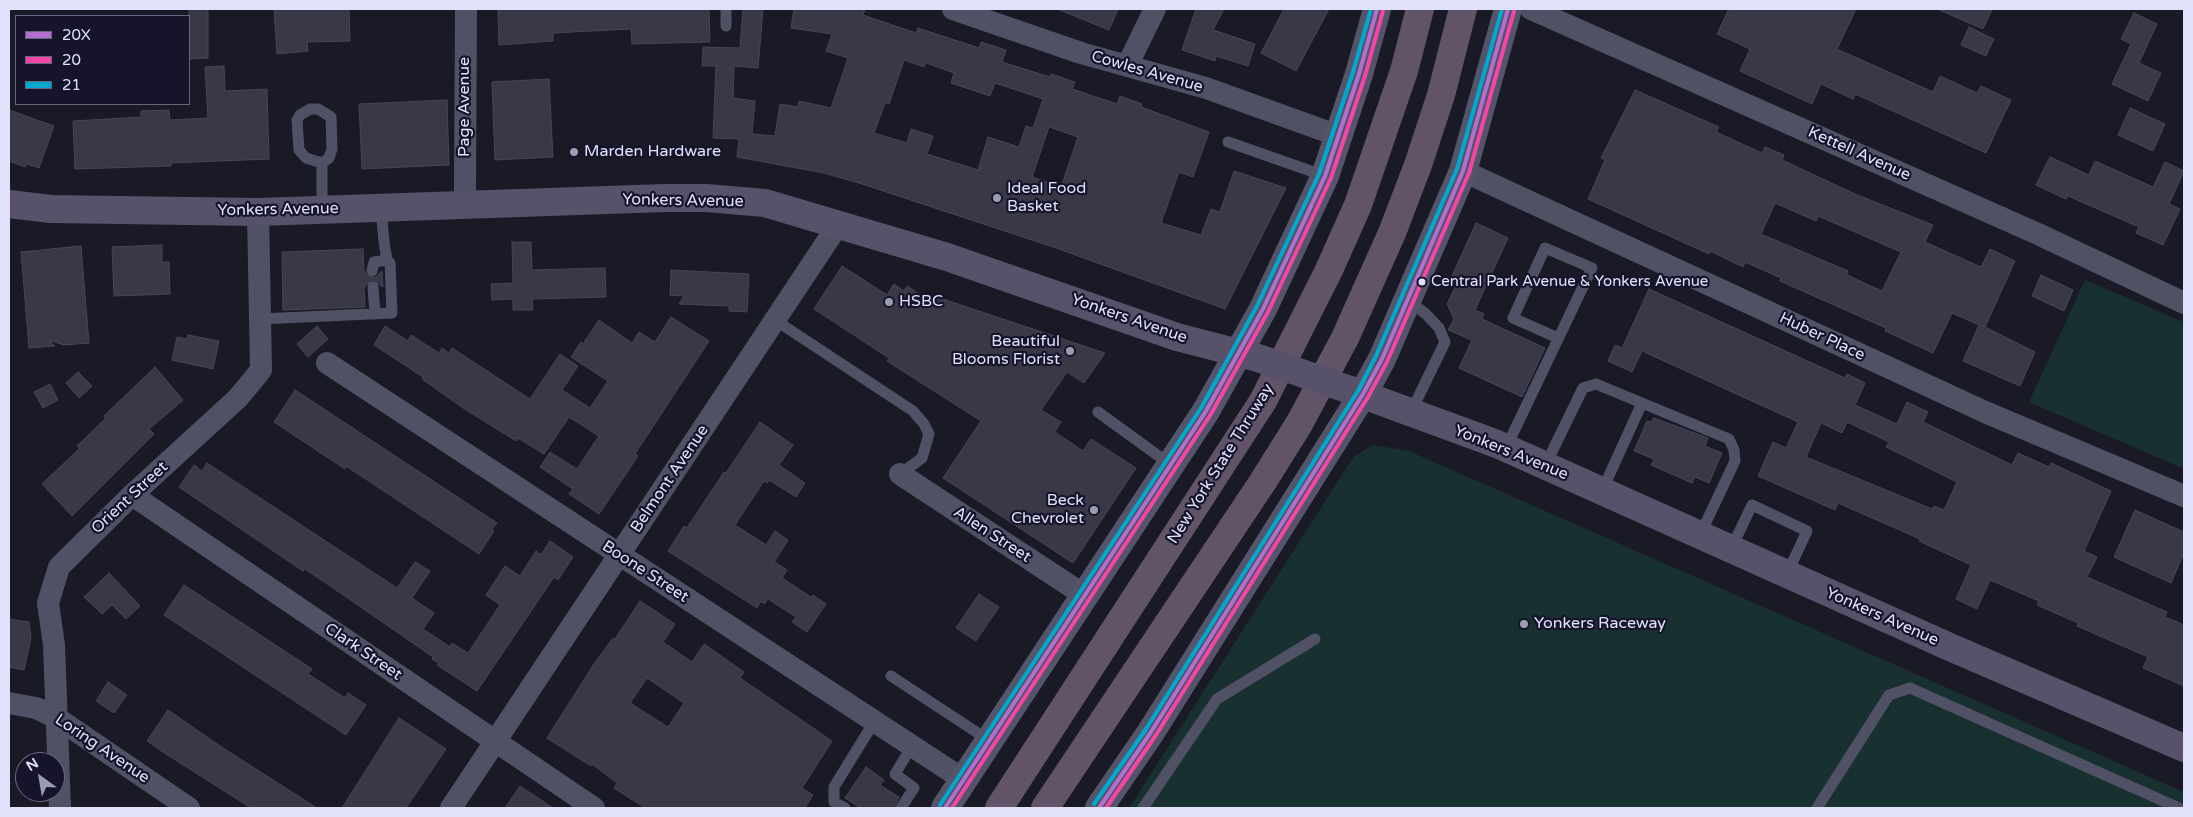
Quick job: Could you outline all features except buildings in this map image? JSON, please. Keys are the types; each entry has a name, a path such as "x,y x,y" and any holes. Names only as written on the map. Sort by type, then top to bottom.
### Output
{"highway":[{"name":"New York State Thruway","path":"999,808 1263,401 1329,270 1358,205 1404,72 1420,9"},
{"path":"1045,808 1262,483 1299,424 1345,338 1392,233 1418,165 1441,96 1463,9"}],"main road":[{"path":"945,808 1206,411 1248,355 1263,309 1325,176 1378,9"},
{"path":"1100,808 1151,732 1356,392 1382,359 1464,171 1508,9"},
{"name":"Yonkers Avenue","path":"9,204 51,210 258,212 706,198 765,202 947,257 1177,337 1248,355 1356,392 1410,414 1506,448 1952,648 2184,748"}],"street":[{"name":"Page Avenue","path":"466,9 465,190 468,204"},
{"name":"Cowles Avenue","path":"953,9 1081,53 1206,88 1339,136"},
{"path":"1127,66 1155,9"},
{"name":"Kettell Avenue","path":"1531,9 2038,234 2184,303"},
{"name":"Huber Place","path":"1464,171 1985,412 2184,496"},
{"name":"Orient Street","path":"60,808 54,646 48,603 59,567 132,495 238,398 261,370 258,212"},
{"name":"Belmont Avenue","path":"451,808 838,225"},
{"name":"Boone Street","path":"327,363 964,780"},
{"name":"Allen Street","path":"900,474 1084,595"},
{"name":"Clark Street","path":"132,495 594,808"},
{"name":"Loring Avenue","path":"9,704 36,708 57,718 189,808"}],"lane":[{"path":"726,9 726,26"},
{"path":"318,108 331,117 332,149 329,158 322,163 306,158 299,150 298,120 300,115 310,109 318,108"},
{"path":"1228,142 1325,176"},
{"path":"322,163 322,210"},
{"path":"260,320 392,313 390,263 387,260 381,208"},
{"path":"1506,448 1592,268 1544,248 1513,318 1558,338"},
{"path":"372,271 374,262 387,260"},
{"path":"373,287 375,314"},
{"path":"1407,300 1426,314 1439,328 1445,342 1410,414"},
{"path":"775,320 913,411 924,424 930,434 922,458 900,474"},
{"path":"1546,466 1584,388 1596,384 1729,439 1734,450 1735,461 1700,535"},
{"path":"1602,492 1642,403"},
{"path":"1098,412 1171,465"},
{"path":"1731,549 1752,505 1808,531 1787,574"},
{"path":"1143,808 1217,699 1315,639"},
{"path":"891,676 990,741"},
{"path":"1817,808 1889,695 1910,688 2179,808"},
{"path":"844,808 834,802 834,787 874,722"},
{"path":"901,808 914,788 894,774 912,746"}],"green space":[{"path":"2085,280 2184,322 2184,469 2029,402"},
{"name":"Yonkers Raceway","path":"1373,445 1409,451 2184,792 2184,808 1129,808 1354,456"}],"transit line":[{"name":"21","path":"940,805 1201,408 1257,306 1319,174 1353,72 1371,9"},
{"name":"20X","path":"945,808 1206,411 1263,309 1325,176 1359,74 1377,9"},
{"name":"21","path":"1094,804 1146,729 1358,391 1376,356 1457,169 1502,9"},
{"name":"20X","path":"1099,808 1151,732 1363,394 1382,359 1463,171 1508,9"},
{"name":"20","path":"952,808 1211,414 1268,312 1331,178 1365,76 1383,11"},
{"name":"20","path":"1106,808 1156,735 1368,397 1387,362 1469,173 1514,11"}],"place":[{"name":"Marden Hardware","path":"574,152"},
{"name":"Ideal Food Basket","path":"997,198"},
{"name":"Central Park Avenue & Yonkers Avenue","path":"1422,282"},
{"name":"HSBC","path":"889,302"},
{"name":"Beautiful Blooms Florist","path":"1070,351"},
{"name":"Beck Chevrolet","path":"1094,510"},
{"name":"Yonkers Raceway","path":"1524,624"}]}
